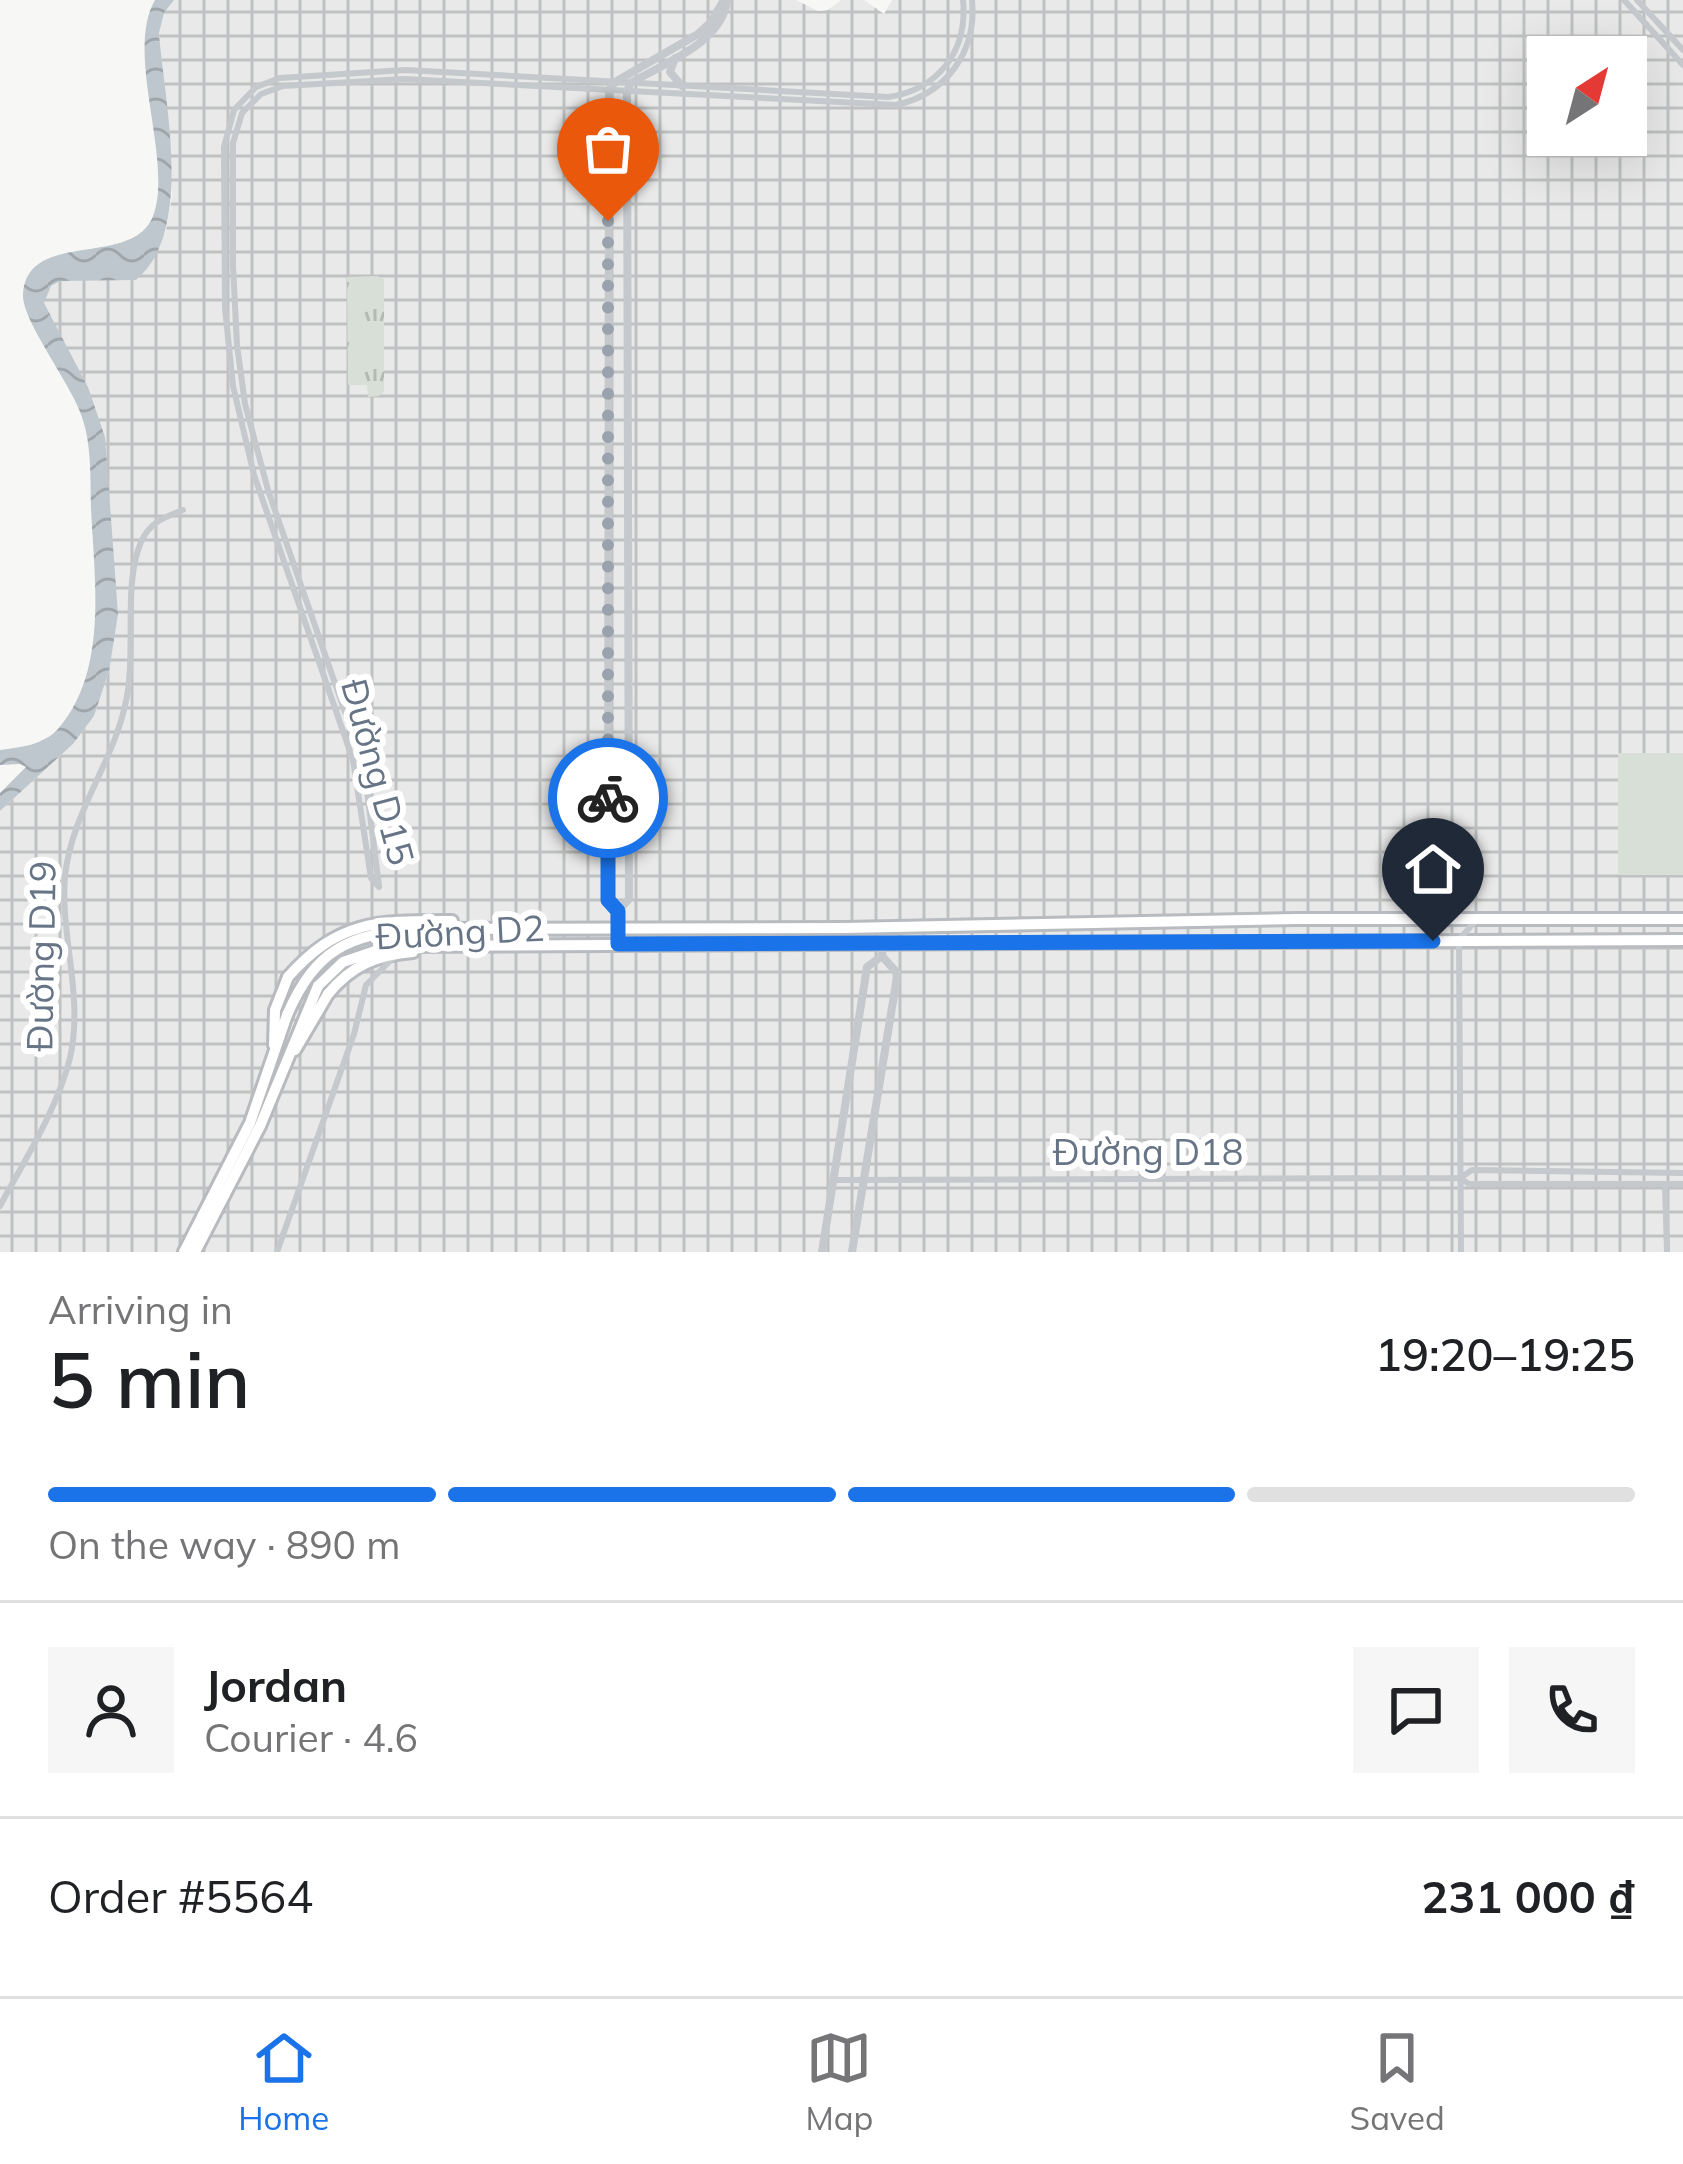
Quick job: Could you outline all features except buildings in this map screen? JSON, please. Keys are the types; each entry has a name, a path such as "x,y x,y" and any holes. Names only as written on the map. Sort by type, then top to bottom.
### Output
{"main road":[{"name":"Đường D2","path":"277,1067 287,1015 320,962 365,934 421,928 845,928 939,925 945,920 972,919 981,923 1683,917"},
{"name":"Đường D2","path":"277,1067 275,1010 289,977 325,941 344,931 387,921 579,920 598,926"},
{"path":"618,926 618,947"},
{"path":"883,927 883,950"},
{"name":"Đường D2","path":"323,990 361,964 397,954 598,944 883,950 1683,940"},
{"name":"Đường D2","path":"323,990 344,962 390,946 568,948"},
{"path":"195,1252 277,1067 323,990"},
{"path":"184,1252 255,1124"}],"street":[{"path":"618,911 629,899 629,87 717,27 725,0"},
{"path":"618,926 618,911 608,900 612,86 698,34 725,0"},
{"name":"Đường D15","path":"629,87 876,98 910,93 935,78 953,56 963,28 962,0"},
{"name":"Đường D15","path":"612,86 434,70 286,77 250,92 234,110 226,131 226,308 237,407 265,506 353,760 371,878 379,887 364,767 268,490 245,404 234,316 235,131 255,98 291,85 436,79 629,87 877,106 905,103 941,85 958,63 970,35 972,0"},
{"path":"1625,0 1683,64"},
{"path":"1637,0 1683,50"},
{"path":"679,55 670,72 682,86"},
{"path":"608,334 626,334"},
{"name":"Đường D19","path":"0,1206 57,1097 70,1054 75,1010 64,904 68,854 79,814 114,742 128,697 137,554 157,520 183,510"},
{"path":"1461,1252 1459,940 1477,919"},
{"path":"822,1252 867,967 883,950 897,973 852,1252"},
{"path":"277,1252 354,1034 366,986 397,954"},
{"name":"Đường D18","path":"835,1180 1460,1178 1472,1170 1683,1173"},
{"name":"Đường D18","path":"1460,1178 1469,1184 1683,1184"},
{"path":"1665,1184 1667,1252"}],"shaded area":[{"path":"174,0 796,0 818,11 841,0 864,0 884,14 892,0 1683,0 1683,1252 0,1252 0,811 73,744 94,716 109,671 88,387 43,303 51,286 60,281 144,273 166,231 172,196 159,33 164,13"}],"green space":[{"path":"347,277 384,279 384,391 368,397 367,385 348,385"},
{"path":"1618,753 1683,753 1683,875 1618,875"}],"water":[{"path":"155,0 174,0 164,13 159,33 172,164 165,230 154,258 136,280 60,281 51,286 44,303 88,387 105,437 118,614 109,671 94,716 73,744 0,811 0,793 26,767 0,765 0,750 39,742 58,729 85,679 95,623 85,428 77,404 30,321 23,295 29,275 42,262 125,241 142,232 153,216 158,166 145,48"}],"way so far":[{"path":"608,221 608,798"}],"route":[{"path":"608,798 608,900 618,911 618,944 1433,941"}]}
